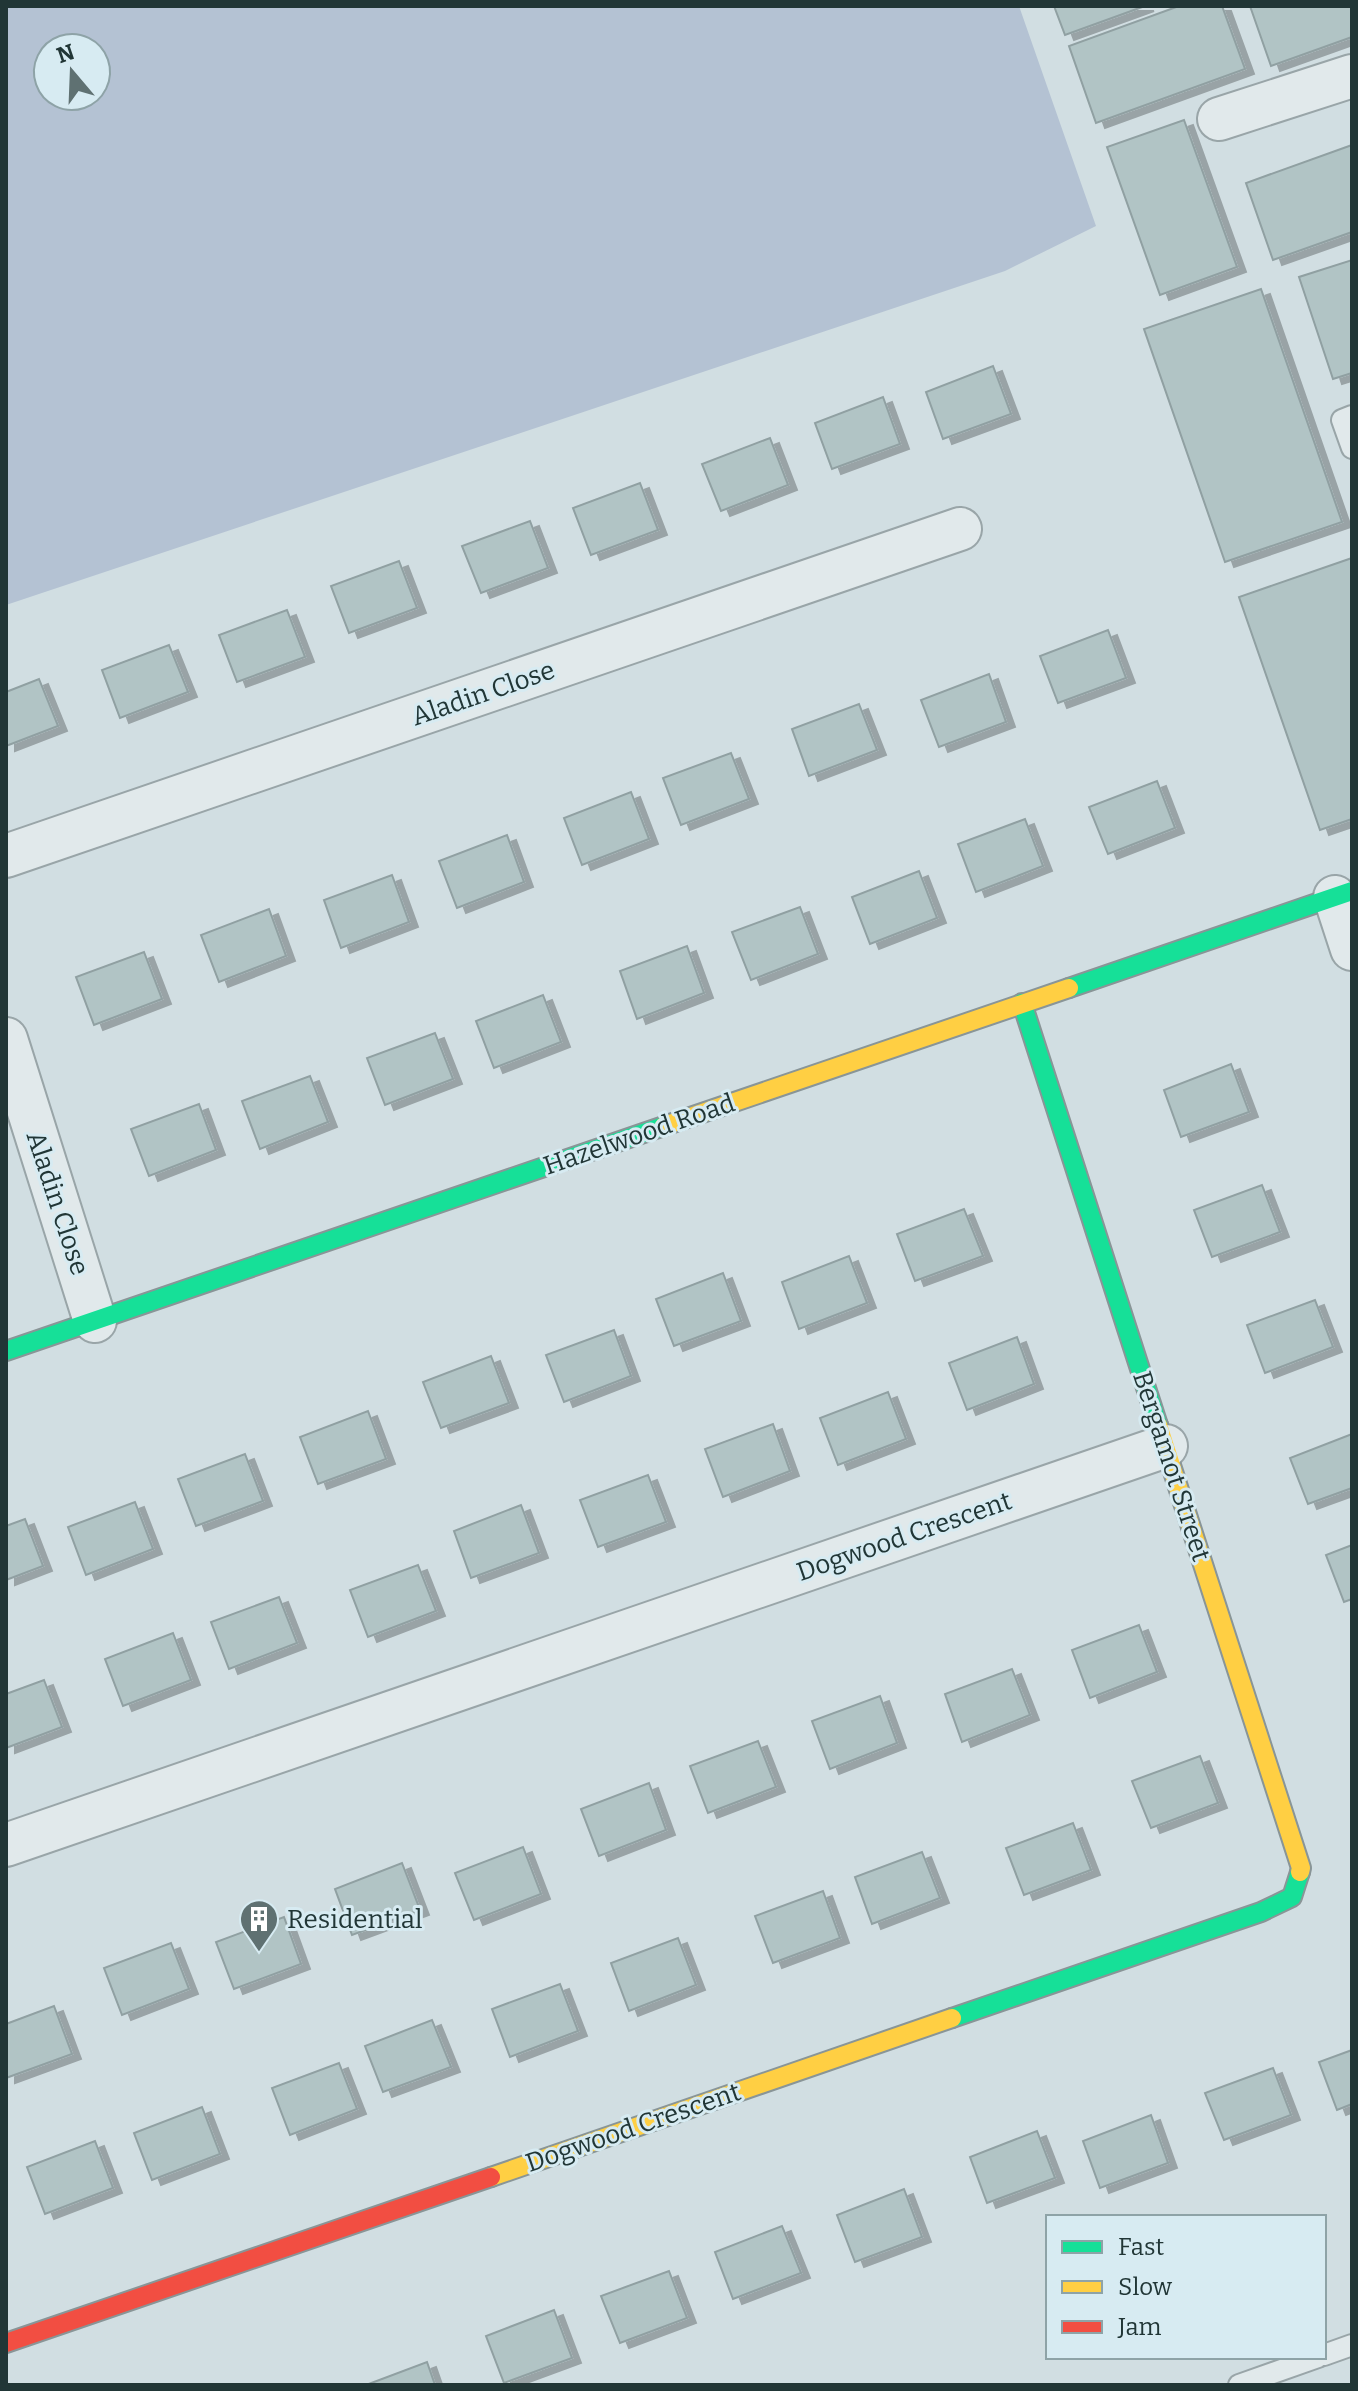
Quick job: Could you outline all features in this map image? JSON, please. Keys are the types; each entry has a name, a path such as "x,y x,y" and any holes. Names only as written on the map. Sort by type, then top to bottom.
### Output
{"street":[{"path":"1219,119 1352,76"},
{"name":"Aladin Close","path":"6,856 960,529"},
{"path":"1343,894 1352,949"},
{"name":"Hazelwood Road","path":"6,1351 1343,894"},
{"name":"Bergamot Street","path":"1022,1003 1301,1868 1292,1897 1261,1912"},
{"name":"Aladin Close","path":"6,1039 95,1321"},
{"name":"Dogwood Crescent","path":"6,1845 1166,1446"},
{"name":"Dogwood Crescent","path":"6,2343 1261,1912"}],"lane":[{"path":"1352,416 1342,420 1352,448"},
{"path":"1326,2354 1352,2345"},
{"path":"1239,2385 1312,2359"}],"shaded area":[{"path":"6,6 1019,6 1096,226 1005,271 6,605"}],"building":[{"path":"1054,6 1145,6 1065,35"},
{"path":"1179,6 1222,6 1245,69 1096,123 1069,46"},
{"path":"1250,6 1352,6 1352,37 1271,66"},
{"path":"1184,120 1237,267 1160,295 1107,147"},
{"path":"1352,145 1352,232 1273,260 1246,183"},
{"path":"1352,260 1352,373 1333,379 1299,277"},
{"path":"1261,289 1342,522 1225,562 1144,329"},
{"path":"993,366 1011,414 943,439 926,392"},
{"path":"883,397 900,444 832,469 815,423"},
{"path":"770,438 788,485 721,511 702,464"},
{"path":"640,483 658,530 591,555 573,508"},
{"path":"530,521 548,568 481,593 462,546"},
{"path":"1352,558 1352,819 1320,830 1239,597"},
{"path":"399,561 417,608 349,633 331,586"},
{"path":"287,610 305,657 237,682 219,635"},
{"path":"1108,630 1126,678 1058,703 1040,656"},
{"path":"169,645 188,692 120,718 102,670"},
{"path":"989,674 1006,722 939,747 921,700"},
{"path":"39,679 58,726 6,746 6,692"},
{"path":"859,704 877,750 809,776 792,729"},
{"path":"731,753 749,799 681,825 663,778"},
{"path":"1157,781 1175,828 1108,854 1089,807"},
{"path":"631,792 649,839 582,865 564,818"},
{"path":"1025,819 1043,866 976,892 958,844"},
{"path":"507,835 524,882 457,908 439,861"},
{"path":"919,871 937,918 870,944 852,897"},
{"path":"392,875 409,922 341,948 324,900"},
{"path":"800,907 818,954 751,980 732,932"},
{"path":"269,909 286,956 219,982 201,935"},
{"path":"687,946 704,993 637,1019 620,971"},
{"path":"144,952 162,999 94,1025 76,977"},
{"path":"543,995 561,1042 494,1068 476,1021"},
{"path":"435,1033 453,1079 385,1105 367,1058"},
{"path":"1231,1064 1249,1112 1181,1137 1164,1090"},
{"path":"310,1076 328,1122 260,1149 242,1101"},
{"path":"199,1104 216,1150 149,1176 131,1129"},
{"path":"1262,1185 1280,1232 1212,1257 1194,1210"},
{"path":"964,1209 983,1256 915,1281 897,1234"},
{"path":"849,1256 867,1303 799,1329 782,1282"},
{"path":"723,1273 741,1321 674,1346 656,1299"},
{"path":"1315,1300 1333,1347 1265,1373 1247,1325"},
{"path":"614,1330 631,1376 564,1402 546,1355"},
{"path":"1017,1337 1034,1384 967,1410 949,1363"},
{"path":"491,1356 509,1403 441,1428 423,1382"},
{"path":"888,1392 906,1439 838,1465 820,1418"},
{"path":"368,1411 386,1459 318,1484 300,1437"},
{"path":"773,1424 790,1471 723,1497 705,1449"},
{"path":"1352,1434 1352,1488 1308,1504 1290,1458"},
{"path":"245,1454 263,1501 196,1526 178,1479"},
{"path":"648,1475 666,1522 598,1547 580,1500"},
{"path":"135,1502 153,1549 86,1575 68,1527"},
{"path":"521,1505 539,1553 471,1578 454,1531"},
{"path":"25,1519 43,1566 6,1580 6,1526"},
{"path":"1352,1545 1352,1599 1344,1602 1326,1555"},
{"path":"418,1565 436,1611 368,1637 350,1590"},
{"path":"279,1597 297,1643 229,1669 211,1622"},
{"path":"1139,1625 1157,1672 1090,1698 1072,1650"},
{"path":"173,1633 191,1680 123,1706 105,1659"},
{"path":"1012,1669 1030,1715 962,1742 945,1694"},
{"path":"44,1680 62,1727 6,1748 6,1694"},
{"path":"880,1696 897,1743 830,1769 812,1721"},
{"path":"758,1741 776,1787 708,1813 690,1766"},
{"path":"1200,1756 1218,1803 1151,1828 1132,1781"},
{"path":"649,1783 666,1830 599,1856 581,1809"},
{"path":"1073,1823 1091,1870 1024,1895 1006,1848"},
{"path":"523,1847 541,1894 474,1920 455,1873"},
{"path":"922,1852 940,1898 872,1924 855,1877"},
{"name":"Residential","path":"402,1863 420,1910 352,1935 335,1889"},
{"path":"823,1891 840,1938 773,1963 755,1916"},
{"name":"Residential","path":"284,1917 301,1964 234,1989 216,1942"},
{"path":"678,1938 696,1985 629,2011 611,1963"},
{"path":"171,1943 189,1989 122,2015 104,1968"},
{"path":"560,1984 578,2031 510,2057 492,2009"},
{"path":"54,2006 72,2054 6,2078 6,2024"},
{"path":"432,2020 451,2067 383,2092 365,2046"},
{"path":"1352,2050 1352,2104 1337,2110 1319,2062"},
{"path":"339,2063 357,2109 290,2135 272,2088"},
{"path":"1273,2068 1291,2115 1224,2140 1205,2093"},
{"path":"202,2107 220,2154 152,2180 134,2133"},
{"path":"1151,2115 1168,2163 1100,2188 1083,2141"},
{"path":"1037,2131 1055,2178 987,2203 970,2157"},
{"path":"95,2141 113,2188 45,2214 27,2167"},
{"path":"904,2189 922,2237 855,2262 837,2215"},
{"path":"782,2226 801,2273 733,2299 715,2252"},
{"path":"669,2271 687,2318 620,2343 601,2296"},
{"path":"554,2310 572,2358 504,2383 486,2336"},
{"path":"427,2362 435,2385 366,2385"}],"traffic: fast":[{"path":"1069,988 1352,891"},
{"path":"1022,1003 1158,1425"},
{"path":"6,1351 664,1126"},
{"path":"952,2018 1261,1912 1292,1897 1300,1872"}],"traffic: slow":[{"path":"664,1126 1069,988"},
{"path":"1158,1425 1300,1872"},
{"path":"491,2177 952,2018"}],"traffic: jam":[{"path":"6,2343 491,2177"}],"place":[{"name":"Residential","path":"259,1953"}]}
